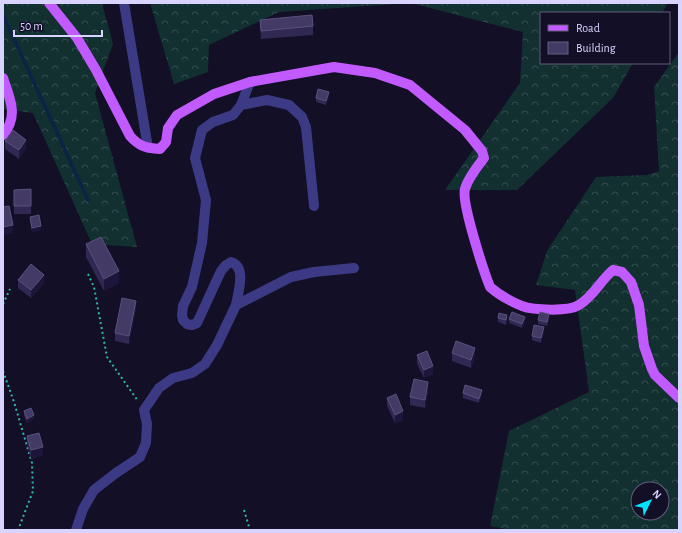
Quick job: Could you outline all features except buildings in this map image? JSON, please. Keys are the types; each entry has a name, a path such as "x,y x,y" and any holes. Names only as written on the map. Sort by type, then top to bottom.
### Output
{"main road":[{"path":"49,3 77,38 96,70 130,136 137,144 148,148 160,148 166,142 168,128 177,115 214,94 250,82 334,67 375,73 410,85 465,130 482,151 484,158 464,191 467,214 490,287 499,295 523,306 559,311 578,307 589,298 607,275 613,270 622,272 631,282 639,305 644,346 652,369 655,375 679,398"},
{"path":"3,78 13,111 9,128 3,135"}],"street":[{"path":"124,3 148,148"},
{"path":"76,530 83,509 94,490 116,473 140,458 146,443 147,424 144,410 159,388 174,378 192,373 205,364 218,345 236,305 241,277 238,266 231,262 221,271 197,322 192,325 187,324 183,320 183,306 192,287 202,243 206,200 195,158 202,130 213,122 233,115 241,105 250,82"},
{"path":"241,105 267,100 289,105 302,117 306,127 314,206"},
{"path":"236,305 291,277 314,272 354,268"}],"path":[{"path":"88,274 94,287 107,357 144,410"},
{"path":"3,304 10,289"},
{"path":"3,371 32,463 33,491 18,530"},
{"path":"244,510 250,530"}],"green space":[{"path":"3,3 102,3 113,44 95,93 137,247 92,244 33,113 3,109"},
{"path":"150,3 411,3 279,12 209,45 208,72 174,84"},
{"path":"411,3 668,3 663,12 540,12 540,64 632,64 613,98 517,190 445,190 520,83 523,32"},
{"path":"679,52 679,530 512,530 490,526 509,431 589,392 575,290 536,285 547,251 596,177 647,175 659,171 654,87"}],"waterway":[{"path":"3,15 88,200"}]}
